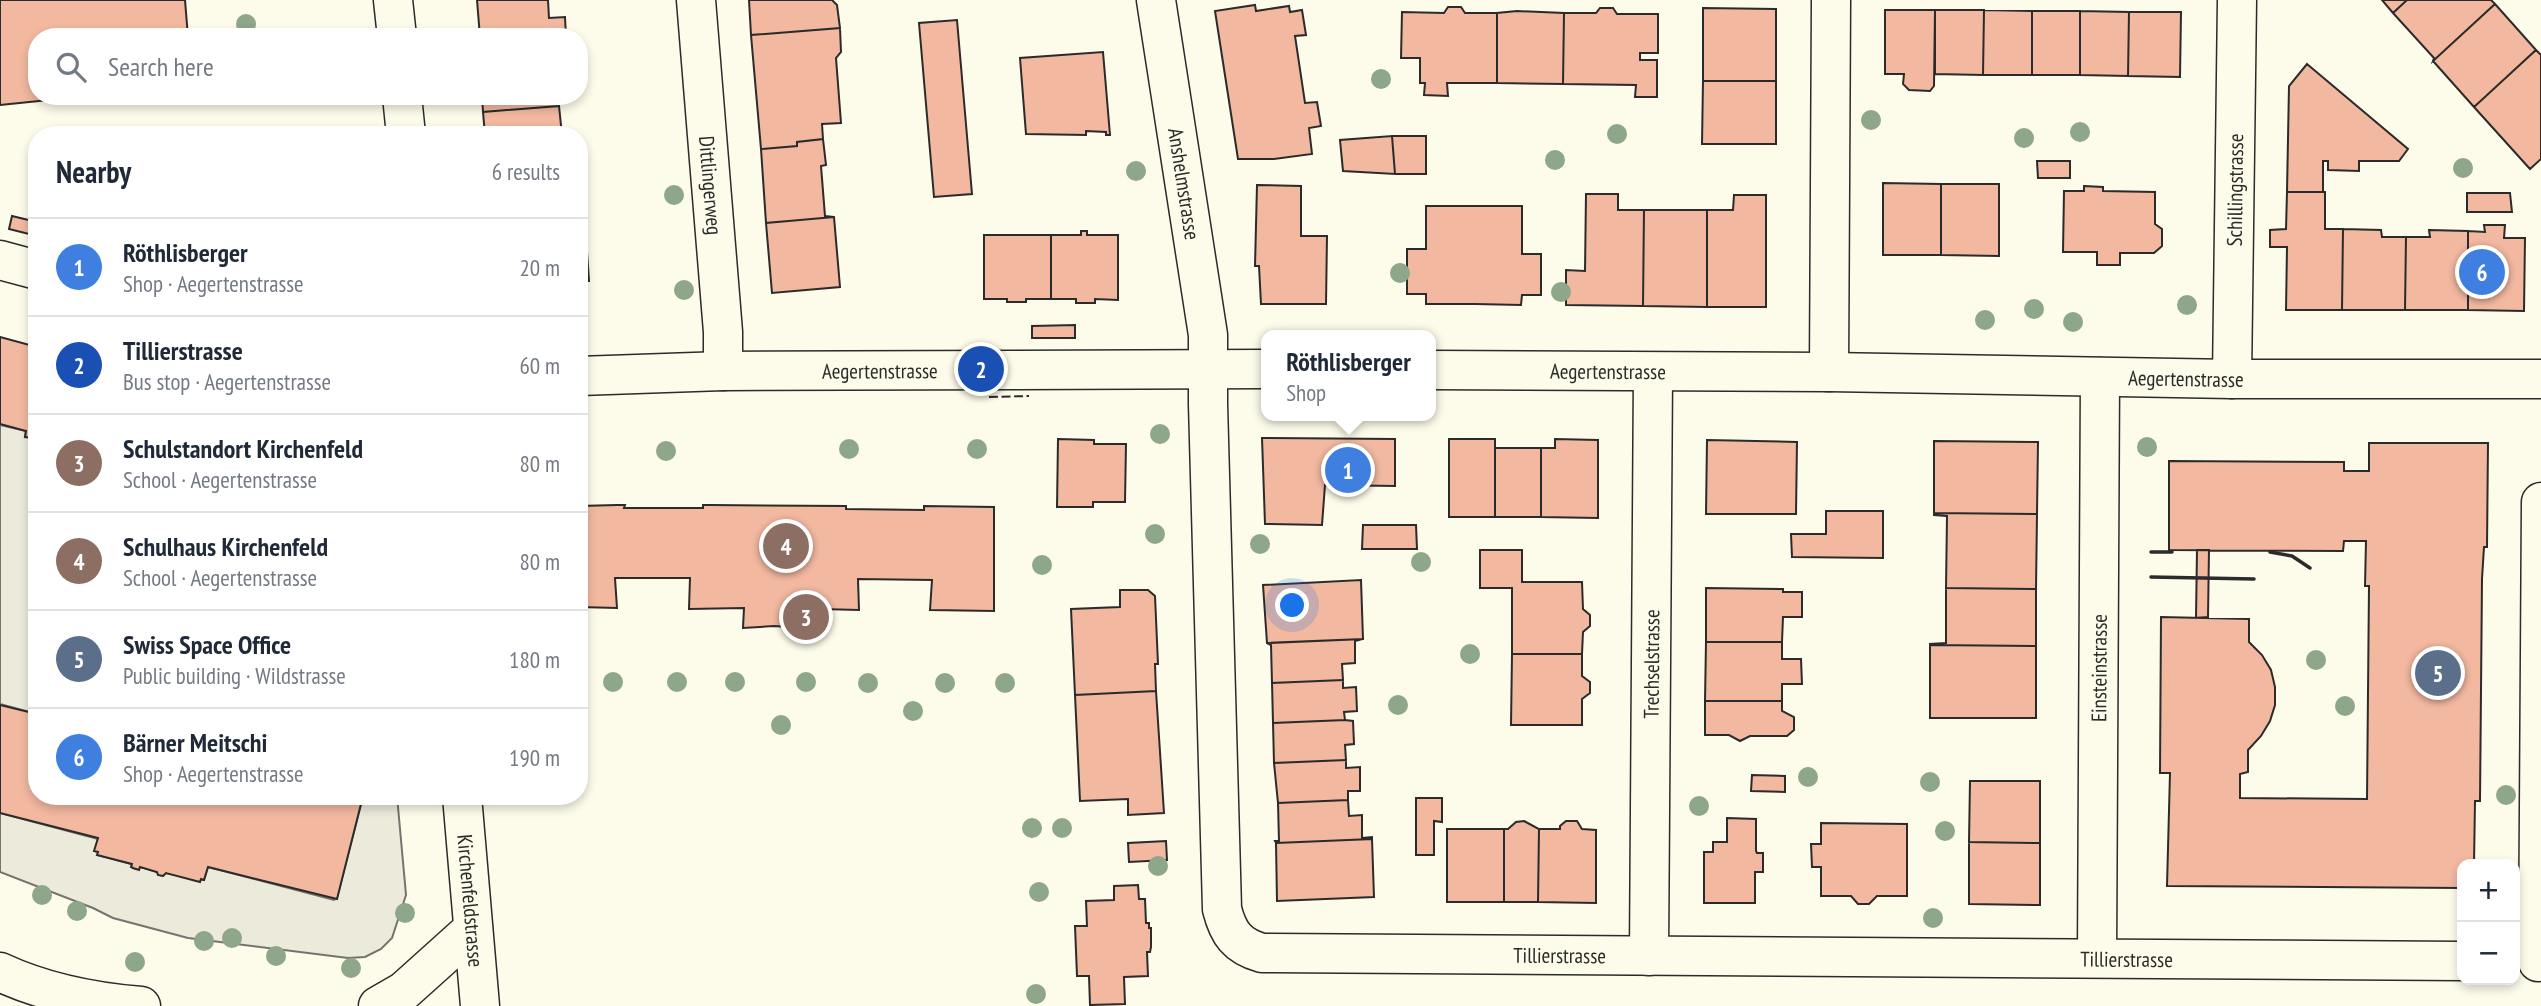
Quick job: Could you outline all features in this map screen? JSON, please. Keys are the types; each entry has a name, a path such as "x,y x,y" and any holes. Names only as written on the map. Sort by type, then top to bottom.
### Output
{"street":[{"path":"393,0 396,28"},
{"name":"Dittlingerweg","path":"696,0 723,332 723,371"},
{"name":"Anshelmstrasse","path":"1156,0 1208,335 1209,368"},
{"path":"1829,372 1831,0"},
{"name":"Schillingstrasse","path":"2232,379 2237,0"},
{"path":"403,105 405,126"},
{"path":"0,260 28,268"},
{"name":"Tillierstrasse","path":"1209,368 1222,909 1226,928 1237,941 1249,949 1262,953 2457,961"},
{"name":"Aegertenstrasse","path":"588,376 723,371 1261,369"},
{"name":"Aegertenstrasse","path":"1436,370 1829,372 2232,379 2541,379"},
{"name":"Trechselstrasse","path":"1649,956 1653,372"},
{"name":"Einsteinstrasse","path":"2097,958 2100,377"},
{"path":"2531,962 2541,502"},
{"name":"Kirchenfeldstrasse","path":"464,805 480,1006"},
{"path":"378,1006 404,991 473,929"},
{"path":"0,972 57,993 141,1006"}],"shaded area":[{"path":"0,425 26,431 25,437 28,437 28,712 0,704"},
{"path":"361,805 398,805 406,895 392,938 381,949 365,957 348,958 188,938 113,918 0,872 0,813 98,839 95,851 98,855 131,864 133,868 141,867 157,872 158,875 163,876 166,873 204,880 208,867 334,900 337,898"}],"building":[{"path":"0,0 185,0 187,28 28,28 28,102 0,105"},
{"path":"477,0 548,0 549,18 565,17 566,28 479,28"},
{"path":"749,0 832,0 837,5 840,28 751,35"},
{"path":"2382,0 2407,0 2393,13"},
{"path":"2407,0 2491,0 2495,4 2433,61 2434,58 2393,13"},
{"path":"2495,4 2536,50 2474,107 2433,61"},
{"path":"1255,5 1256,11 1289,6 1290,12 1302,10 1306,35 1295,36 1305,103 1317,102 1321,126 1309,128 1312,154 1274,159 1238,159 1215,11"},
{"path":"1448,7 1461,7 1465,13 1497,13 1497,83 1447,83 1448,96 1424,95 1425,83 1420,83 1420,58 1401,58 1402,12 1444,13"},
{"path":"1600,8 1613,8 1617,14 1658,14 1658,53 1640,53 1640,60 1657,60 1657,97 1635,97 1636,85 1563,84 1564,13 1596,13"},
{"path":"1703,8 1776,9 1776,81 1703,81"},
{"path":"1885,10 1935,10 1934,86 1930,91 1909,90 1903,84 1904,74 1885,74"},
{"path":"1935,10 1984,10 1983,75 1935,74"},
{"path":"1984,10 2032,11 2032,75 1983,75"},
{"path":"2032,11 2080,11 2080,75 2032,75"},
{"path":"2080,11 2129,12 2128,76 2080,75"},
{"path":"2129,12 2181,12 2180,77 2128,76"},
{"path":"1497,13 1564,13 1563,84 1497,83"},
{"path":"957,20 972,194 934,197 919,23"},
{"path":"840,28 841,52 836,58 841,123 822,124 823,139 797,142 797,146 761,149 751,35"},
{"path":"2536,50 2541,55 2541,159 2530,169 2474,107"},
{"path":"1103,52 1110,135 1106,135 1106,132 1086,131 1086,135 1026,134 1020,58"},
{"path":"2307,64 2408,149 2399,161 2359,161 2359,171 2328,170 2328,161 2323,161 2323,192 2287,192 2289,86"},
{"path":"1703,81 1776,81 1776,144 1702,144"},
{"path":"483,105 559,105 559,106 483,112"},
{"path":"559,106 561,126 484,126 483,112"},
{"path":"1392,136 1395,174 1343,171 1340,140"},
{"path":"1392,136 1426,136 1426,174 1395,174"},
{"path":"823,139 826,165 821,166 825,216 834,217 766,223 761,149 797,146 797,142"},
{"path":"2037,161 2070,161 2070,178 2038,178"},
{"path":"1883,183 1941,184 1941,255 1883,255"},
{"path":"1941,184 1999,184 1999,256 1941,255"},
{"path":"1257,185 1301,186 1301,236 1327,236 1326,304 1261,304 1259,266 1255,266"},
{"path":"2084,186 2103,187 2103,191 2155,192 2155,224 2162,229 2162,246 2154,253 2120,253 2120,265 2097,265 2097,252 2063,252 2064,191 2084,191"},
{"path":"2287,192 2325,192 2325,229 2343,229 2342,310 2286,310 2287,247 2270,247 2270,230 2286,229"},
{"path":"2467,193 2510,193 2512,212 2467,212"},
{"path":"1586,194 1618,194 1618,210 1644,210 1643,306 1566,305 1566,270 1585,271"},
{"path":"1734,195 1766,195 1766,307 1707,307 1707,210 1733,210"},
{"path":"1426,206 1522,206 1522,254 1541,254 1541,295 1522,295 1521,305 1426,304 1426,294 1407,294 1407,249 1426,249"},
{"path":"1644,210 1707,210 1707,307 1643,306"},
{"path":"12,216 28,220 28,234 9,229"},
{"path":"834,217 840,287 772,293 766,223"},
{"path":"2484,225 2505,225 2504,238 2525,238 2524,311 2468,310 2468,231 2485,232"},
{"path":"2343,229 2381,230 2382,237 2406,237 2405,310 2342,310"},
{"path":"2429,230 2468,231 2468,310 2405,310 2406,237 2430,237"},
{"path":"1081,231 1087,231 1087,235 1118,235 1118,300 1095,299 1095,303 1076,303 1076,299 1051,299 1051,235 1081,235"},
{"path":"984,235 1051,235 1051,299 1007,302 1007,299 984,299"},
{"path":"1075,325 1075,338 1032,338 1032,326"},
{"path":"0,337 28,345 28,437 25,437 26,431 0,424"},
{"path":"1262,438 1395,439 1395,486 1325,485 1322,525 1265,524"},
{"path":"1058,439 1094,440 1094,444 1126,444 1125,502 1093,502 1093,507 1057,507"},
{"path":"1449,439 1495,439 1495,517 1449,517"},
{"path":"1555,439 1598,440 1598,518 1541,517 1541,448 1555,448"},
{"path":"1707,440 1797,442 1796,514 1706,514"},
{"path":"1934,441 2038,442 2037,514 1934,513"},
{"path":"2369,443 2488,443 2487,547 2484,547 2482,579 2480,801 2475,801 2474,859 2457,859 2457,888 2167,886 2170,773 2160,773 2161,617 2249,619 2249,642 2262,655 2271,670 2275,705 2261,736 2248,750 2248,772 2240,774 2240,798 2367,799 2369,586 2365,586 2366,541 2344,541 2343,551 2169,550 2169,461 2344,462 2344,471 2369,471"},
{"path":"1495,448 1541,448 1541,517 1495,517"},
{"path":"625,505 624,508 703,508 703,505 846,506 846,509 924,510 924,506 994,507 994,611 930,610 932,580 858,579 859,610 821,609 821,623 804,623 804,628 743,628 744,608 689,609 690,578 615,578 617,608 588,607 588,506"},
{"path":"1826,511 1883,511 1883,558 1792,557 1791,534 1826,534"},
{"path":"1934,513 2037,514 2036,589 1946,588 1947,516"},
{"path":"1363,525 1416,525 1417,549 1362,549"},
{"path":"1480,550 1522,550 1522,582 1582,582 1583,609 1590,615 1590,626 1583,632 1582,654 1512,654 1512,588 1480,588"},
{"path":"2197,550 2209,550 2208,617 2196,618"},
{"path":"1361,580 1363,639 1267,643 1263,585"},
{"path":"1706,588 1783,589 1783,592 1802,592 1802,617 1783,617 1782,642 1706,642"},
{"path":"1946,588 2036,589 2036,646 1930,645 1946,643"},
{"path":"1120,590 1148,590 1155,596 1158,664 1155,664 1156,691 1075,695 1071,609 1120,607"},
{"path":"1363,639 1355,641 1355,663 1342,664 1343,680 1272,683 1271,645 1267,643"},
{"path":"1706,642 1782,642 1782,659 1801,659 1802,684 1782,684 1782,701 1705,701"},
{"path":"1930,645 2036,646 2036,718 1930,718"},
{"path":"1512,654 1582,654 1582,676 1590,682 1590,693 1582,699 1582,725 1511,725"},
{"path":"1343,680 1343,688 1356,687 1357,711 1344,712 1345,720 1273,723 1272,683"},
{"path":"1156,691 1164,813 1128,815 1128,799 1080,801 1075,695"},
{"path":"1705,701 1782,701 1782,711 1794,717 1794,730 1787,736 1750,736 1740,741 1729,735 1705,735"},
{"path":"0,705 28,712 28,805 361,805 337,899 208,867 204,880 201,879 200,882 166,873 163,876 158,875 157,872 140,867 139,870 131,867 132,864 97,855 98,852 94,851 98,838 0,813"},
{"path":"1353,721 1354,744 1345,745 1346,760 1274,763 1273,723"},
{"path":"1346,760 1346,768 1360,767 1360,791 1348,791 1348,800 1278,803 1274,763"},
{"path":"1752,775 1785,776 1785,792 1751,791"},
{"path":"1970,781 2040,781 2040,843 1969,842"},
{"path":"1416,798 1442,798 1442,822 1434,821 1434,855 1416,855"},
{"path":"1348,800 1349,816 1362,815 1362,838 1372,839 1276,843 1275,841 1279,841 1278,803"},
{"path":"1727,818 1756,819 1756,851 1763,853 1763,872 1755,872 1755,903 1704,903 1704,852 1713,852 1713,842 1727,842"},
{"path":"1524,821 1539,829 1538,902 1504,902 1504,829"},
{"path":"1566,821 1577,821 1582,829 1596,830 1596,903 1538,902 1539,829 1560,829"},
{"path":"1821,823 1907,824 1907,896 1877,896 1869,904 1858,904 1851,896 1821,896 1821,867 1812,867 1811,844 1821,844"},
{"path":"1447,829 1504,829 1504,902 1447,902"},
{"path":"1372,839 1374,897 1277,901 1276,843"},
{"path":"1166,841 1167,860 1129,862 1128,843"},
{"path":"1969,842 2040,843 2040,905 1969,904"},
{"path":"1138,885 1139,899 1145,899 1146,923 1149,923 1151,928 1151,947 1150,952 1147,952 1148,976 1124,977 1125,1004 1090,1005 1089,976 1077,976 1075,926 1087,926 1086,901 1114,900 1114,886"}],"fence":[{"path":"989,397 1029,396"}],"wall":[{"path":"2151,552 2172,552"},
{"path":"2270,552 2292,556 2310,568"},
{"path":"2151,577 2254,579"}],"place":[{"name":"Bärner Meitschi","path":"2482,272"},
{"name":"Tillierstrasse","path":"981,369"},
{"name":"Röthlisberger","path":"1348,470"},
{"name":"Schulhaus Kirchenfeld","path":"786,546"},
{"name":"Schulstandort Kirchenfeld","path":"806,617"},
{"name":"Swiss Space Office","path":"2438,673"}]}
